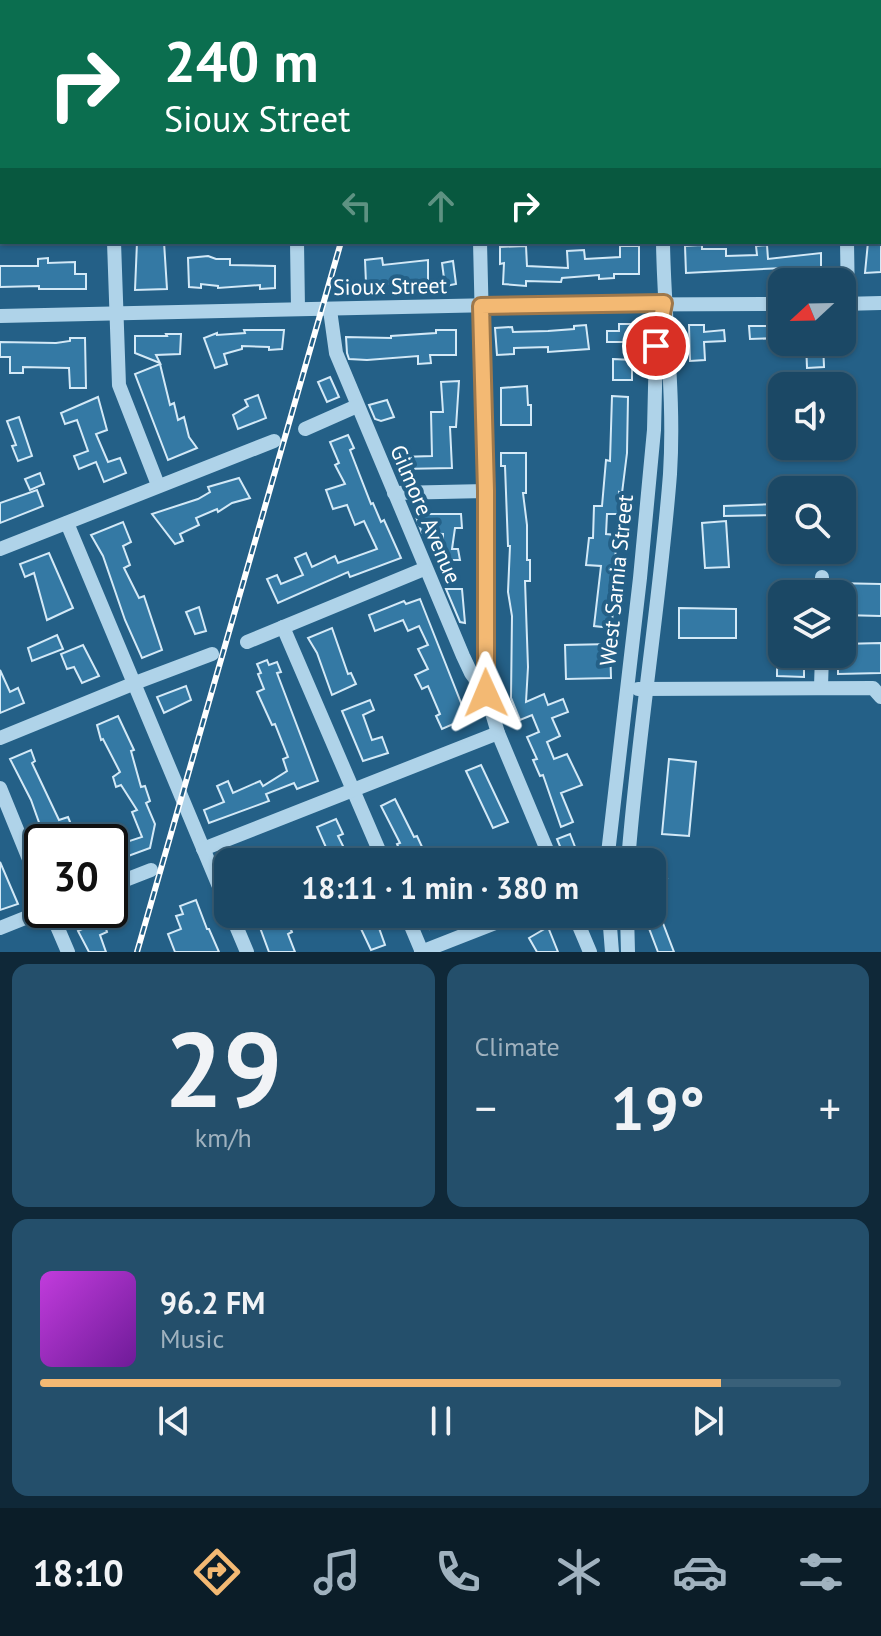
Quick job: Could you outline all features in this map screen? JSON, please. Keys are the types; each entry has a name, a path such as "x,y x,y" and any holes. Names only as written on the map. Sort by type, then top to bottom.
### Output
{"street":[{"path":"114,244 119,385 158,485"},
{"path":"297,244 298,308"},
{"path":"480,244 486,491 486,693"},
{"name":"West Sarnia Street","path":"629,848 670,471 669,346 664,303 663,244"},
{"path":"846,268 847,244"},
{"name":"West Sarnia Street","path":"609,848 654,430 656,346 664,303"},
{"path":"856,304 881,303"},
{"name":"Sioux Street","path":"0,316 298,308 768,304"},
{"name":"Gilmore Avenue","path":"330,310 336,353 357,406 424,569 471,673 486,693 498,733 546,848"},
{"path":"305,429 357,406"},
{"path":"0,549 274,441"},
{"path":"394,493 486,491"},
{"path":"67,523 214,875"},
{"path":"247,642 424,569"},
{"path":"283,627 378,848"},
{"path":"0,738 212,654"},
{"path":"821,687 822,668"},
{"path":"627,689 873,688 881,697"},
{"path":"203,849 498,733"},
{"path":"0,788 24,847"},
{"path":"128,879 151,870"},
{"path":"0,928 24,919"},
{"path":"57,928 68,952"},
{"path":"237,928 247,952"},
{"path":"412,928 422,952 483,928"},
{"path":"580,928 590,952"},
{"path":"610,928 612,952"},
{"path":"627,928 628,952"}],"building":[{"path":"137,244 164,244 167,289 135,290"},
{"path":"868,244 881,244 881,272 865,273"},
{"path":"767,245 768,259 821,253 821,268 686,273 685,246 726,249 726,256 757,255 756,246"},
{"path":"526,246 527,266 568,268 567,251 584,250 585,259 620,257 620,246 639,246 639,274 614,274 614,278 599,279 599,275 562,278 561,282 526,281 526,286 503,284 504,263 500,264 500,247"},
{"path":"208,256 230,259 230,265 275,266 275,288 260,289 260,285 218,288 201,284 201,288 189,287 188,258"},
{"path":"48,258 48,263 75,262 75,274 86,274 86,289 0,287 0,266 38,266 38,259"},
{"path":"382,258 383,265 428,260 428,284 366,283 365,260"},
{"path":"453,261 456,284 445,286 442,263"},
{"path":"619,324 637,324 637,342 607,342 607,331 619,331"},
{"path":"586,325 589,349 548,352 548,347 514,348 514,354 497,355 495,328 512,327 513,332 548,331"},
{"path":"689,325 704,325 704,332 724,330 725,341 704,342 705,360 690,361"},
{"path":"749,326 768,326 768,338 750,339"},
{"path":"244,330 284,330 282,349 242,346 242,349 224,354 227,364 215,368 204,338 217,333 245,333"},
{"path":"436,330 456,330 456,355 430,355 431,363 418,364 418,356 367,360 349,359 347,353 346,337 391,338 436,333"},
{"path":"181,334 180,354 156,355 160,363 135,353 135,336"},
{"path":"70,338 85,338 86,388 70,388 69,368 23,367 23,373 10,373 10,357 0,357 0,342 56,343 70,341"},
{"path":"807,356 824,356 824,367 807,368"},
{"path":"613,359 632,360 632,380 613,380"},
{"path":"160,364 170,405 174,403 178,420 184,417 189,437 197,448 168,460 135,374"},
{"path":"330,377 339,397 327,402 318,382"},
{"path":"459,381 456,427 450,427 452,468 401,469 400,457 432,456 431,412 443,412 441,382"},
{"path":"527,386 531,425 501,425 501,388"},
{"path":"258,395 266,418 238,429 233,415 248,406 245,400"},
{"path":"612,396 628,397 627,453 622,493 619,492 619,514 607,514 606,534 617,535 614,572 618,573 611,628 594,626 601,566 586,565 589,538 593,538 594,506 602,506 606,460 610,461"},
{"path":"98,397 107,430 96,434 108,462 120,458 126,473 104,482 96,462 79,469 74,456 88,451 77,420 65,424 61,413"},
{"path":"387,400 394,417 381,421 375,419 369,405"},
{"path":"19,417 32,456 18,461 7,421"},
{"path":"348,435 354,448 350,450 371,504 381,522 384,520 401,558 350,577 348,572 278,603 267,579 277,575 281,584 303,575 295,558 306,553 312,567 335,556 338,563 377,549 364,521 355,525 347,505 333,509 326,490 345,484 335,465 339,463 330,442"},
{"path":"501,453 526,453 526,493 523,493 530,581 525,581 526,702 544,694 548,705 563,699 568,712 552,718 560,736 547,742 554,759 567,754 582,785 561,793 573,822 561,827 543,775 540,776 533,760 537,759 527,737 539,732 532,715 520,720 511,698 510,546 505,466 501,466"},
{"path":"40,473 44,484 30,490 25,479"},
{"path":"239,478 250,498 196,518 199,525 180,534 183,541 175,544 152,514 198,499 210,492 208,487"},
{"path":"37,490 43,506 0,523 0,503"},
{"path":"768,504 768,515 724,516 724,506"},
{"path":"415,514 461,514 462,528 455,528 452,549 458,549 460,560 450,560 449,568 446,568 443,534 422,533"},
{"path":"726,521 729,567 705,568 702,523"},
{"path":"123,522 131,542 123,546 130,565 124,568 139,598 144,596 162,650 142,658 103,556 91,535"},
{"path":"49,553 73,608 47,620 34,573 25,577 20,564"},
{"path":"856,583 881,584 881,616 856,615"},
{"path":"446,589 462,589 465,623 460,622"},
{"path":"420,599 467,718 442,729 436,716 440,714 428,686 422,689 415,675 428,669 418,649 428,645 419,626 408,631 403,620 375,631 369,615 404,601 406,604"},
{"path":"199,607 206,631 195,634 186,612"},
{"path":"679,608 736,609 736,638 679,638"},
{"path":"332,628 348,674 351,673 356,684 332,695 317,653 308,638"},
{"path":"57,635 63,649 32,661 28,648"},
{"path":"881,643 881,673 838,674 838,668 856,668 856,644"},
{"path":"610,644 611,678 566,679 565,645"},
{"path":"83,645 99,676 82,683 74,667 67,669 61,654"},
{"path":"267,660 269,665 277,662 281,672 277,673 318,781 297,789 294,783 266,794 269,801 209,823 204,810 224,802 217,786 228,781 233,793 260,781 263,786 287,771 283,759 288,757 275,724 272,725 257,692 264,689 257,664"},
{"path":"777,668 804,668 804,677 777,676"},
{"path":"0,670 10,692 18,688 24,703 0,713"},
{"path":"186,686 191,700 164,713 157,697"},
{"path":"370,700 374,710 363,715 372,740 382,737 388,753 363,761 342,711"},
{"path":"118,716 134,750 131,751 141,787 145,786 150,801 146,803 155,824 150,848 128,856 128,842 142,837 132,812 137,810 121,785 116,787 113,777 120,772 101,740 97,725"},
{"path":"31,750 35,761 32,763 59,820 68,817 71,824 40,824 10,759"},
{"path":"669,759 696,762 689,836 662,834"},
{"path":"481,765 508,822 493,828 466,771"},
{"path":"395,799 423,848 399,848 397,844 400,843 381,806"},
{"path":"336,819 343,834 338,836 344,848 326,848 317,827"},
{"path":"570,834 575,848 561,848 557,839"},
{"path":"0,862 18,904 0,910"},
{"path":"196,900 219,952 175,952 168,934 181,929 176,916 183,914 180,906"},
{"path":"106,928 107,932 100,935 106,952 89,952 78,931"},
{"path":"260,928 290,928 292,932 288,934 295,952 269,952"},
{"path":"361,928 379,928 385,945 371,950"},
{"path":"548,928 558,952 537,952 529,938"},
{"path":"649,928 665,928 674,952 658,952"}],"railway":[{"path":"137,952 340,244"}],"route":[{"path":"486,693 486,491 481,306 664,303 656,346"}]}
